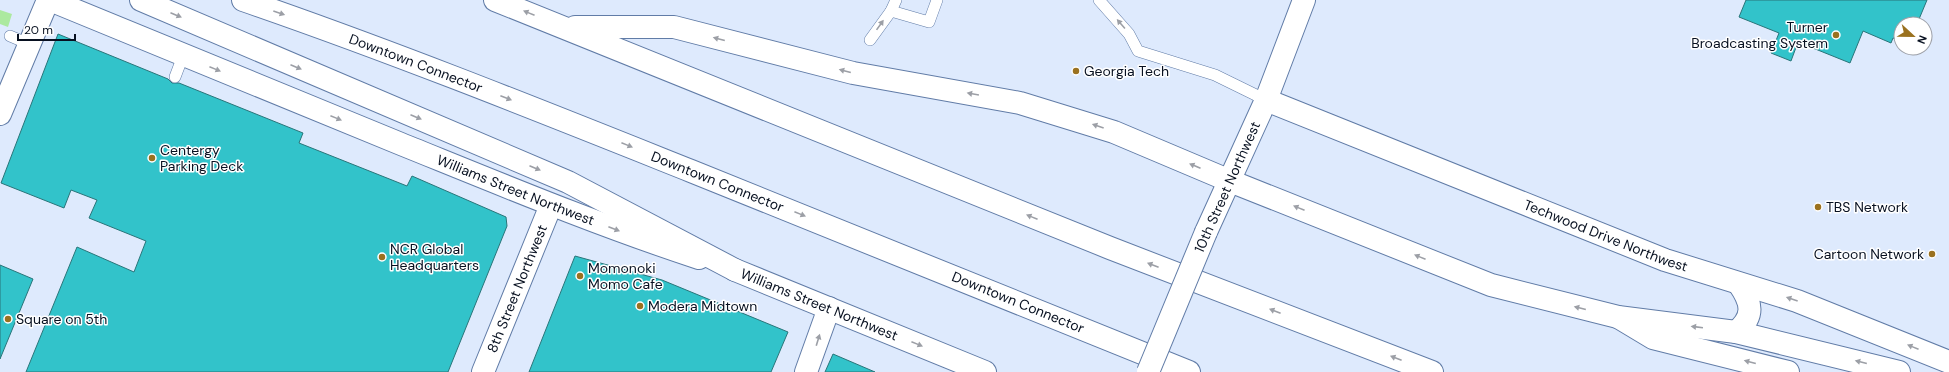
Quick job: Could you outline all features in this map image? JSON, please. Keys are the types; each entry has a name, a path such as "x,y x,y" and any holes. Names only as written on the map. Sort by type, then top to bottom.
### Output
{"main road":[{"path":"0,114 6,80 19,40 49,0"},
{"name":"Williams Street Northwest","path":"49,0 551,205 645,240 735,270 985,372"},
{"path":"141,0 568,182 735,270"},
{"name":"Downtown Connector","path":"243,0 343,34 530,107 1017,301 1189,372"},
{"path":"495,0 1110,248 1432,372"},
{"name":"10th Street Northwest","path":"1148,372 1206,232 1266,100 1304,0"},
{"path":"563,27 674,27 853,73 1020,103 1078,119 1114,132 1230,181 1491,285 1618,317 1736,332 1899,372"},
{"name":"Techwood Drive Northwest","path":"1266,100 1567,222 1665,260 1797,301 1949,362"},
{"name":"8th Street Northwest","path":"483,372 551,205"},
{"path":"1736,332 1745,324 1749,317 1750,308 1749,300 1739,284"},
{"path":"806,372 829,308"},
{"path":"1618,317 1653,338 1788,372"}],"lane":[{"path":"870,40 891,10 896,0"},
{"path":"891,10 929,22 937,0"},
{"path":"1099,0 1129,34 1138,51 1215,75 1266,100"},
{"path":"175,77 183,56"}],"green space":[{"path":"0,10 12,14 8,27 0,24"}],"building":[{"name":"Turner Broadcasting System","path":"1746,0 1927,0 1920,16 1893,16 1893,38 1891,43 1863,31 1850,63 1798,42 1791,61 1771,53 1779,33 1739,17"},
{"path":"58,34 168,79 172,83 179,83 303,133 299,143 407,186 412,176 506,217 507,226 448,372 26,372 77,247 134,272 146,241 89,218 97,200 71,190 64,208 1,183"},
{"name":"Modera Midtown","path":"575,256 662,280 788,332 771,372 529,372"},
{"name":"Square on 5th","path":"0,265 33,279 0,359"},
{"path":"833,354 875,372 825,372"}],"place":[{"name":"Turner Broadcasting System","path":"1836,35"},
{"name":"Georgia Tech","path":"1076,71"},
{"name":"Centergy Parking Deck","path":"152,158"},
{"name":"TBS Network","path":"1818,207"},
{"name":"Cartoon Network","path":"1932,254"},
{"name":"NCR Global Headquarters","path":"382,257"},
{"name":"Momonoki Momo Cafe","path":"580,276"},
{"name":"Modera Midtown","path":"640,306"},
{"name":"Square on 5th","path":"8,319"}]}
